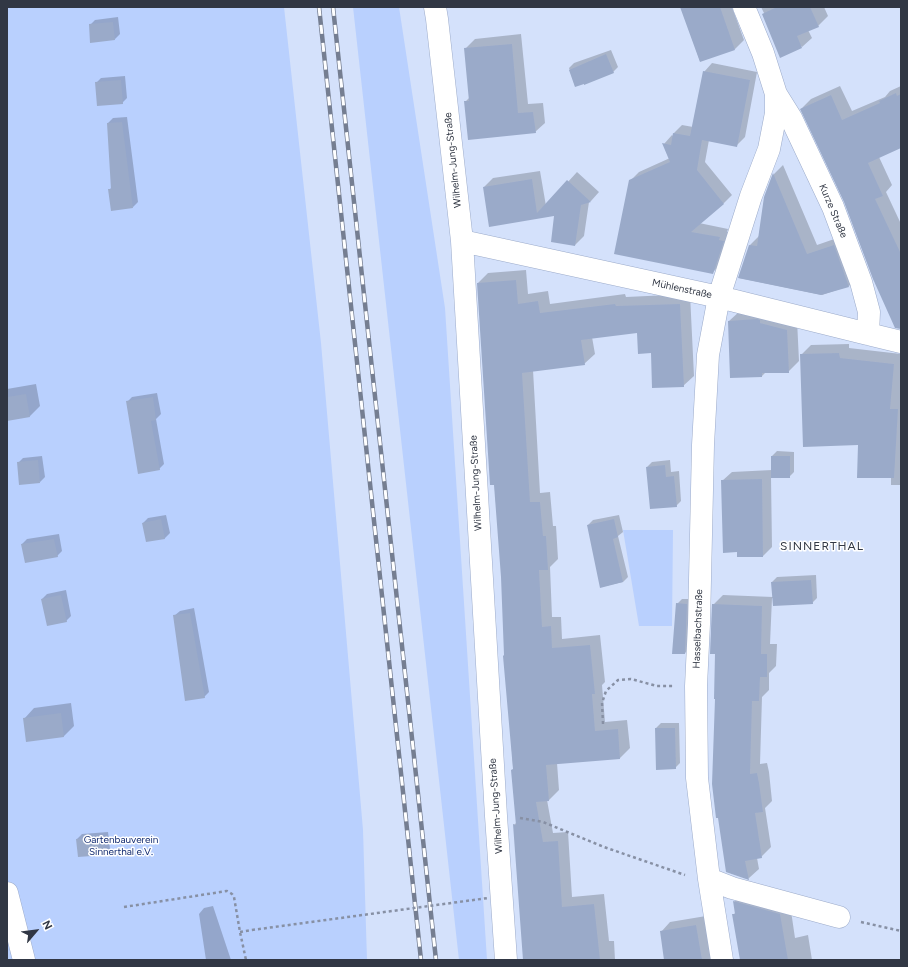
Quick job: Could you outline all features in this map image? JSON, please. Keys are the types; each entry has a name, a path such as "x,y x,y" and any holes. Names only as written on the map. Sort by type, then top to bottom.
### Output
{"street":[{"name":"Wilhelm-Jung-Straße","path":"435,7 462,241 506,960"},
{"name":"Kurze Straße","path":"744,7 763,53 776,94 791,118 833,207 861,282 869,312 868,334"},
{"name":"Kurze Straße","path":"719,297 751,196 769,149 776,113 776,94"},
{"name":"Mühlenstraße","path":"462,241 719,297 901,342"},
{"name":"Hasselbachstraße","path":"719,297 708,355 703,444 699,624 696,686 697,778 709,879 722,960"},
{"path":"709,879 732,888 839,917"},
{"path":"7,893 24,960"}],"path":[{"path":"603,724 602,703 606,691 618,680 631,679 657,686 696,686"},
{"path":"496,816 524,818 543,822 604,847 688,877 709,879"},
{"path":"124,907 227,891 234,897 246,960"},
{"path":"240,932 488,898"},
{"path":"839,917 901,931"}],"green space":[{"name":"Gartenbauverein Sinnerthal e.V.","path":"7,7 284,7 321,343 363,830 367,960 7,960"},
{"path":"353,7 399,7 445,308 487,960 459,960"},
{"path":"623,530 673,530 672,626 639,626"}],"building":[{"path":"680,7 720,7 735,50 700,62"},
{"path":"777,7 810,7 819,27 797,36 802,48 780,58 762,14"},
{"path":"113,22 115,40 90,43 89,24"},
{"path":"512,44 518,113 533,112 536,133 468,140 464,101 469,101 464,48"},
{"path":"606,54 614,73 575,87 569,70"},
{"path":"703,71 750,80 737,147 702,140 697,170 724,204 691,232 720,237 719,240 724,241 713,274 614,254 629,180 670,162 662,143 671,145 673,133 690,136"},
{"path":"121,80 123,104 97,106 95,82"},
{"path":"896,93 897,96 901,94 901,148 868,163 883,196 875,199 901,254 901,329 895,328 873,279 844,202 800,109 831,95 842,120 880,103 879,101"},
{"path":"122,122 133,208 111,211 108,189 111,189 107,123"},
{"path":"773,173 807,254 834,245 849,287 821,295 738,278 749,245 757,246 764,197"},
{"path":"532,179 537,213 567,180 591,202 581,205 575,246 551,242 554,216 489,227 483,187"},
{"path":"516,280 518,304 538,301 540,313 615,304 616,306 680,304 684,387 652,388 651,353 638,354 637,333 581,340 585,365 522,373 530,502 540,502 543,536 546,536 548,570 539,570 542,627 551,626 552,648 590,645 595,694 592,694 595,731 618,729 620,759 546,765 549,801 536,802 543,842 558,841 562,907 594,904 600,960 523,960 513,824 516,825 511,770 513,769 503,656 501,577 494,485 490,485 477,283"},
{"path":"760,320 760,323 787,330 789,373 762,373 762,377 730,378 728,321"},
{"path":"839,353 840,358 894,364 890,409 898,409 894,478 857,478 858,445 803,447 800,354"},
{"path":"26,394 30,417 7,421 7,397"},
{"path":"153,397 156,420 151,421 160,470 138,474 126,401"},
{"path":"771,456 790,456 790,478 771,478"},
{"path":"38,460 40,483 19,485 17,462"},
{"path":"665,465 666,477 674,476 677,507 650,509 646,467"},
{"path":"762,479 763,557 737,557 737,552 723,553 721,480"},
{"path":"161,519 165,539 146,542 142,523"},
{"path":"614,519 618,537 613,539 623,582 600,588 587,525"},
{"path":"54,539 58,557 25,563 21,544"},
{"path":"811,580 813,604 773,606 771,582"},
{"path":"61,595 67,622 47,626 41,599"},
{"path":"676,603 687,604 685,654 672,654"},
{"path":"712,604 762,606 761,654 767,654 767,677 760,677 759,701 752,701 750,774 757,773 759,783 763,812 755,813 762,858 745,861 749,880 726,872 718,818 716,818 712,784 715,654 710,654"},
{"path":"190,613 205,698 185,701 173,615"},
{"path":"61,713 64,737 26,742 23,718"},
{"path":"655,728 675,728 676,769 656,770"},
{"path":"104,836 105,855 78,857 76,839"},
{"path":"733,901 780,914 788,960 740,960 732,914 735,914"},
{"path":"696,925 702,960 664,960 660,931"}],"railway":[{"path":"319,7 421,960"},
{"path":"333,7 436,960"}],"district":[{"name":"SINNERTHAL","path":"822,546"}]}
